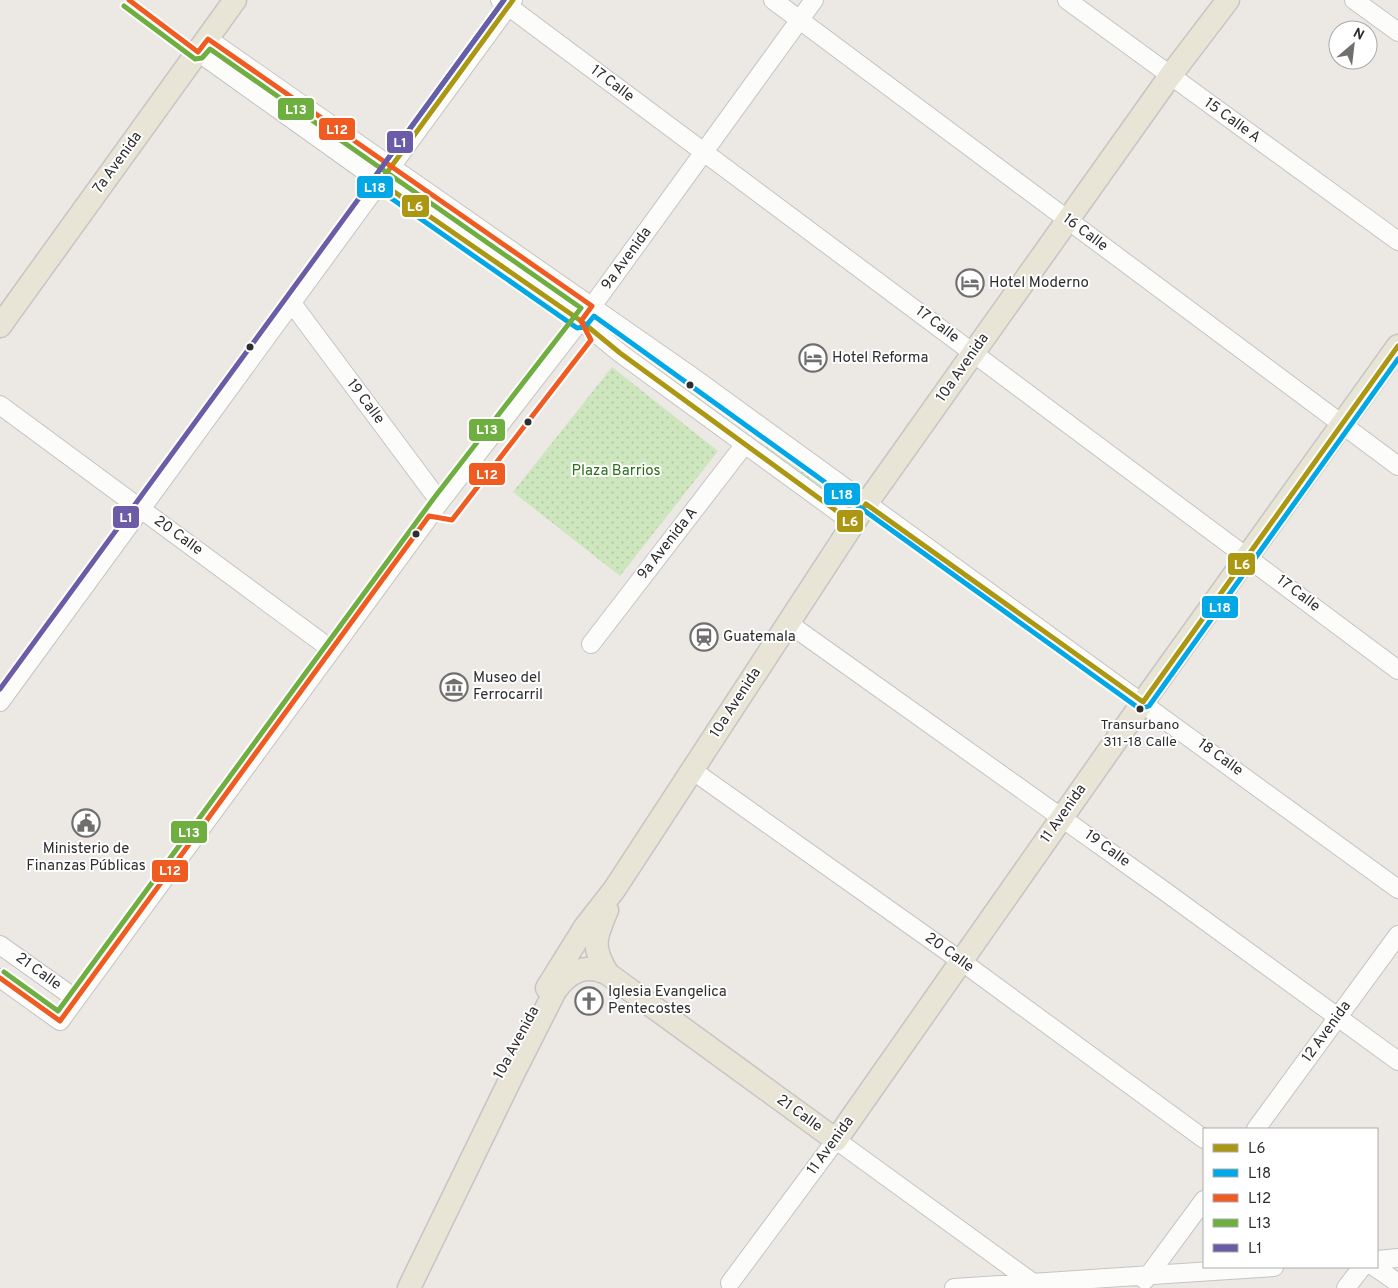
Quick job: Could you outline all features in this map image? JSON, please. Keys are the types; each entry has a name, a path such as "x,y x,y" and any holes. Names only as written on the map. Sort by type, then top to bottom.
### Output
{"main road":[{"name":"7a Avenida","path":"0,326 236,0"},
{"name":"10a Avenida","path":"396,1288 523,1030 567,955 614,890 866,504 1170,76 1228,0"},
{"name":"11 Avenida","path":"836,1140 1143,702 1398,346"},
{"path":"608,974 599,960 595,946 614,890"},
{"name":"10a Avenida","path":"409,1288 555,992 563,982 581,970 593,968 608,974"},
{"name":"21 Calle","path":"608,974 836,1140"}],"street":[{"name":"16 Calle","path":"773,0 1398,466"},
{"name":"9a Avenida","path":"60,1021 440,502 581,321 705,153 814,0"},
{"name":"15 Calle A","path":"1067,0 1398,241"},
{"path":"1354,0 1398,32"},
{"path":"0,702 380,182 507,2"},
{"name":"17 Calle","path":"507,2 705,153 1248,556 1398,670"},
{"name":"18 Calle","path":"203,45 391,166 694,378 866,504 1143,702 1398,889"},
{"path":"203,45 380,182 581,321 620,352 853,523"},
{"name":"19 Calle","path":"291,302 440,502"},
{"name":"20 Calle","path":"0,405 332,650"},
{"name":"9a Avenida A","path":"591,644 745,444"},
{"name":"19 Calle","path":"788,622 1062,817 1398,1062"},
{"name":"20 Calle","path":"692,770 961,961 1203,1138"},
{"name":"12 Avenida","path":"1257,1128 1398,934"},
{"name":"21 Calle","path":"0,945 76,999"},
{"name":"21 Calle","path":"0,978 60,1021"},
{"name":"21 Calle","path":"836,1140 1036,1285"},
{"name":"11 Avenida","path":"730,1283 836,1140"},
{"path":"1144,1282 1203,1201"},
{"path":"1378,1260 1398,1258"},
{"path":"954,1288 1144,1282 1265,1268"},
{"path":"1346,1288 1361,1268"},
{"path":"1376,1268 1398,1283"}],"green space":[{"name":"Plaza Barrios","path":"612,367 718,451 620,576 513,492"},
{"path":"760,442 834,494 832,497 758,444"}],"transit line":[{"name":"L12","path":"0,978 60,1021 429,516 452,520 591,340 581,321 592,306 208,39 198,52 129,0"},
{"name":"L18","path":"504,0 374,178 373,183 375,187 577,328 585,327 594,316 1140,709 1149,706 1398,359"},
{"name":"L1","path":"0,689 504,0"},
{"name":"L6","path":"513,0 380,182 581,321 620,353 853,523 866,504 1143,702 1398,346"},
{"name":"L13","path":"4,972 58,1011 434,498 581,308 210,49 202,58 195,59 124,6"}],"place":[{"name":"Hotel Moderno","path":"970,283"},
{"name":"Hotel Reforma","path":"813,358"},
{"name":"Guatemala","path":"704,637"},
{"name":"Museo del Ferrocarril","path":"454,687"},
{"name":"Transurbano 311-18 Calle","path":"1140,709"},
{"name":"Ministerio de Finanzas Públicas","path":"86,823"},
{"name":"Iglesia Evangelica Pentecostes","path":"589,1001"}]}
